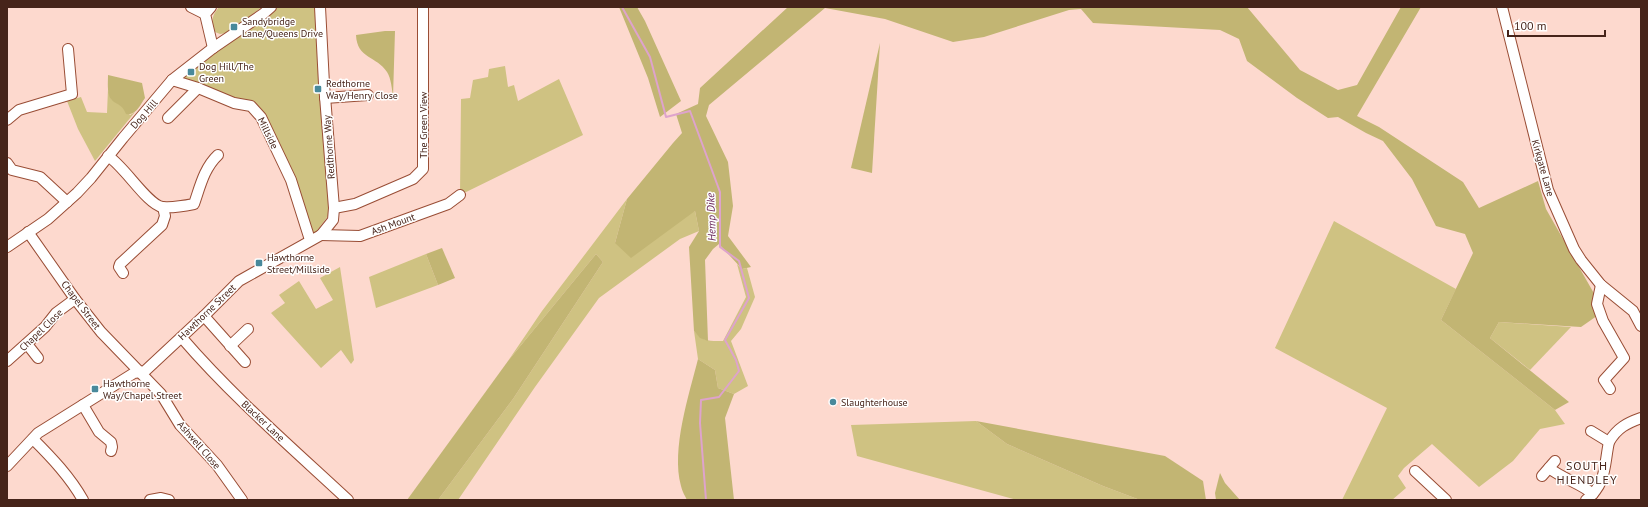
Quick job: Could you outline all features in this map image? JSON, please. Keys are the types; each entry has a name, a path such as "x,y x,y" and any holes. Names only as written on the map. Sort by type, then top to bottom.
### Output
{"street":[{"path":"191,7 208,11 212,48"},
{"name":"Dog Hill","path":"7,247 48,219 91,178 172,80 212,48 271,7"},
{"name":"The Green View","path":"334,208 355,204 412,179 423,169 423,7"},
{"name":"Kirkgate Lane","path":"1502,7 1548,190 1574,249 1601,285 1637,310 1641,326"},
{"name":"Redthorne Way","path":"321,235 333,220 334,208 325,98 324,8"},
{"path":"7,120 19,110 76,93 72,60 68,49"},
{"name":"Millside","path":"172,80 198,88 234,103 250,106 256,110 261,117 291,180 310,240"},
{"path":"168,118 198,88"},
{"path":"325,98 368,95"},
{"path":"108,156 119,164 154,203 163,207 194,204 205,172 211,161 218,155"},
{"path":"7,163 12,170 40,177 67,202"},
{"name":"Ash Mount","path":"321,235 360,236 448,204 460,195"},
{"path":"123,273 119,267 120,264 162,226 165,216 163,207"},
{"name":"Chapel Street","path":"28,232 75,299 101,332 140,373"},
{"name":"Hawthorne Street","path":"7,466 38,433 134,373 145,371 182,338 239,281 321,235"},
{"path":"1601,285 1597,304 1603,321 1624,358 1604,380 1610,389"},
{"name":"Chapel Close","path":"7,361 45,327 56,314 75,299"},
{"path":"204,316 245,362"},
{"path":"230,346 248,329"},
{"name":"Blacker Lane","path":"182,338 208,369 348,500"},
{"path":"27,344 38,358"},
{"name":"Ashwell Close","path":"140,373 161,394 180,425 217,464 242,500"},
{"path":"83,405 99,432 111,442 111,451"},
{"path":"1589,498 1605,473 1609,442 1620,428 1641,418"},
{"path":"1591,431 1609,442"},
{"path":"33,439 75,485 83,500"},
{"path":"1542,476 1552,465 1563,477 1586,488 1589,498"},
{"path":"1415,471 1446,500"},
{"path":"150,500 161,498 169,500"}],"shaded area":[{"path":"219,7 262,7 227,33 220,34 215,32 212,22 213,16"},
{"path":"271,7 320,7 334,208 310,240 302,211 255,110 172,80"},
{"path":"619,7 637,7 645,21 681,101 660,117 648,78"},
{"path":"788,7 1247,7 1300,70 1338,90 1357,85 1401,7 1421,7 1357,116 1379,127 1463,182 1479,208 1538,181 1546,209 1604,311 1581,327 1499,322 1490,338 1569,402 1555,410 1441,320 1473,253 1465,234 1436,226 1412,179 1383,141 1338,117 1328,118 1297,98 1247,61 1239,39 1220,30 1093,23 1081,9 1069,10 984,37 953,42 885,19 825,8 709,105 706,116 728,162 733,206 728,236 751,267 742,269 719,244 713,249 705,260 708,341 700,338 694,331 689,247 699,231 695,211 631,258 615,243 627,199 682,133 676,114 698,104 700,88"},
{"path":"395,31 393,97 387,72 383,67 360,49 357,43 356,35"},
{"path":"880,43 872,173 851,168"},
{"path":"505,66 508,87 514,85 518,101 559,79 583,135 460,195 461,99 470,98 473,80 488,77 489,69"},
{"path":"108,75 142,83 145,98 135,112 126,114 123,108 110,98 108,89"},
{"path":"108,89 111,99 123,107 130,115 135,112 95,161 78,129 67,101 81,97 87,112 107,113"},
{"path":"627,199 615,243 695,211 699,231 680,239 599,298 535,387 458,500 438,500 513,399 603,262 596,254 508,361 542,311"},
{"path":"1334,221 1456,289 1441,320 1555,410 1565,424 1540,429 1513,461 1479,487 1432,444 1404,468 1398,476 1406,488 1392,500 1342,500 1387,408 1275,348"},
{"path":"442,248 455,278 438,285 426,254"},
{"path":"426,254 438,285 376,308 369,277"},
{"path":"596,254 603,262 513,399 438,500 407,500 508,361"},
{"path":"737,264 742,269 747,268 755,297 741,329 731,341 748,386 734,394 718,388 715,370 698,359 694,331 704,339 723,341 746,297"},
{"path":"340,267 354,360 351,364 341,350 321,368 271,313 285,303 279,295 299,281 316,309 333,300 320,278"},
{"path":"1499,322 1571,327 1530,370 1490,338"},
{"path":"698,359 715,370 718,388 734,394 725,418 734,500 687,500 681,488 678,471 678,456 682,422"},
{"path":"976,421 1007,444 1103,486 1140,500 1017,500 857,456 851,425"},
{"path":"976,421 1165,456 1203,481 1206,500 1140,500 1103,486 1007,444"},
{"path":"1220,473 1225,483 1240,500 1216,500 1215,493"}],"waterway":[{"name":"Hemp Dike","path":"622,7 650,57 666,117 690,111 720,192 720,247 739,261 749,298 725,340 736,360 739,371 719,397 701,400 700,423 706,500"}],"place":[{"name":"Sandybridge Lane/Queens Drive","path":"234,27"},
{"name":"Dog Hill/The Green","path":"191,72"},
{"name":"Redthorne Way/Henry Close","path":"318,89"},
{"name":"Hawthorne Street/Millside","path":"259,263"},
{"name":"Hawthorne Way/Chapel Street","path":"95,389"},
{"name":"Slaughterhouse","path":"833,402"}],"district":[{"name":"SOUTH HIENDLEY","path":"1587,472"}]}
